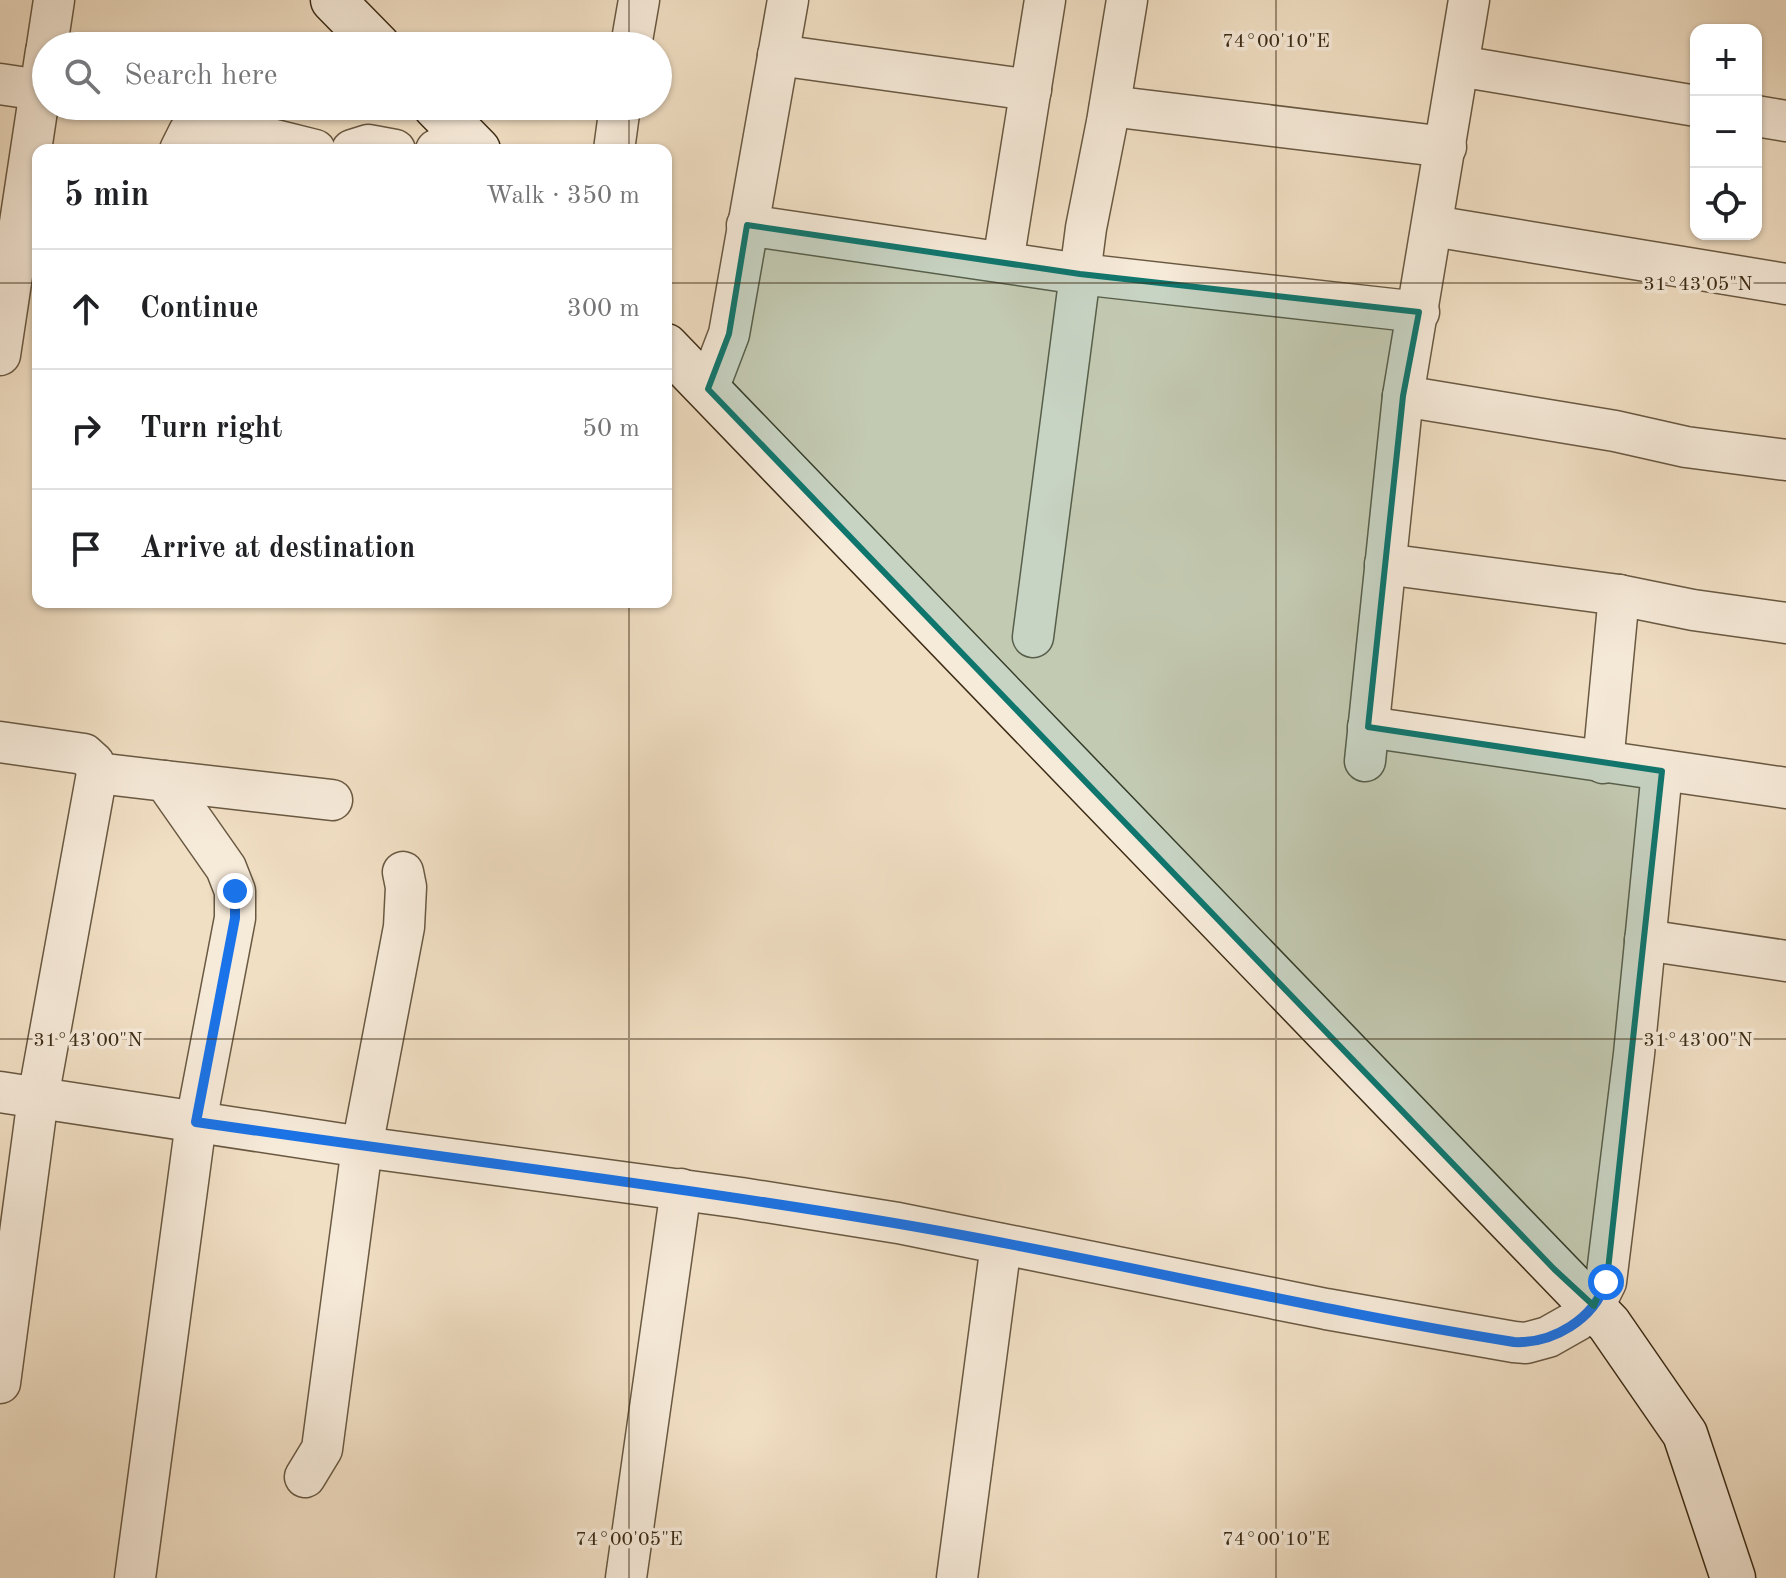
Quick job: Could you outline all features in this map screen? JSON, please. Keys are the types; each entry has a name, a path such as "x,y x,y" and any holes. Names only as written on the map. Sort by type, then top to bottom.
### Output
{"main road":[{"path":"333,0 364,32"},
{"path":"672,352 1554,1269 1594,1306 1685,1434 1733,1578"}],"street":[{"path":"49,32 54,0"},
{"path":"633,32 639,0"},
{"path":"708,389 729,334 788,0"},
{"path":"1003,262 1045,0"},
{"path":"1033,637 1086,228 1127,0"},
{"path":"1469,0 1403,396 1366,744 1603,763 1786,788"},
{"path":"778,55 1031,90"},
{"path":"1459,66 1690,105"},
{"path":"0,84 32,89"},
{"path":"1110,106 1446,147"},
{"path":"1762,117 1786,121"},
{"path":"36,144 38,120"},
{"path":"615,144 618,120"},
{"path":"183,144 189,132 211,124 291,144"},
{"path":"0,355 32,194"},
{"path":"747,225 1080,274 1419,312"},
{"path":"1433,226 1786,284"},
{"path":"1403,396 1615,431 1686,447 1786,460"},
{"path":"1385,564 1619,595 1693,610 1786,623"},
{"path":"1603,763 1619,595"},
{"path":"0,742 84,754 94,763 97,773 19,1095 0,1383"},
{"path":"19,1095 898,1223 1326,1309 1514,1342 1538,1341 1560,1332 1594,1306 1602,1293 1608,1270 1662,771"},
{"path":"97,773 332,800"},
{"path":"135,1578 196,1122 235,918 235,891 226,868 165,781"},
{"path":"305,1477 322,1449 362,1147 404,927 406,887 403,872"},
{"path":"1645,940 1786,961"},
{"path":"626,1578 681,1189"},
{"path":"957,1578 1001,1244"}],"highlighted area":[{"path":"747,225 1080,274 1419,312 1403,396 1368,727 1662,771 1608,1270 1594,1306 1554,1269 708,389 729,334"}],"route":[{"path":"235,891 235,918 196,1122 681,1189 898,1223 1326,1309 1514,1342 1538,1341 1560,1332 1594,1306 1606,1282"}]}
